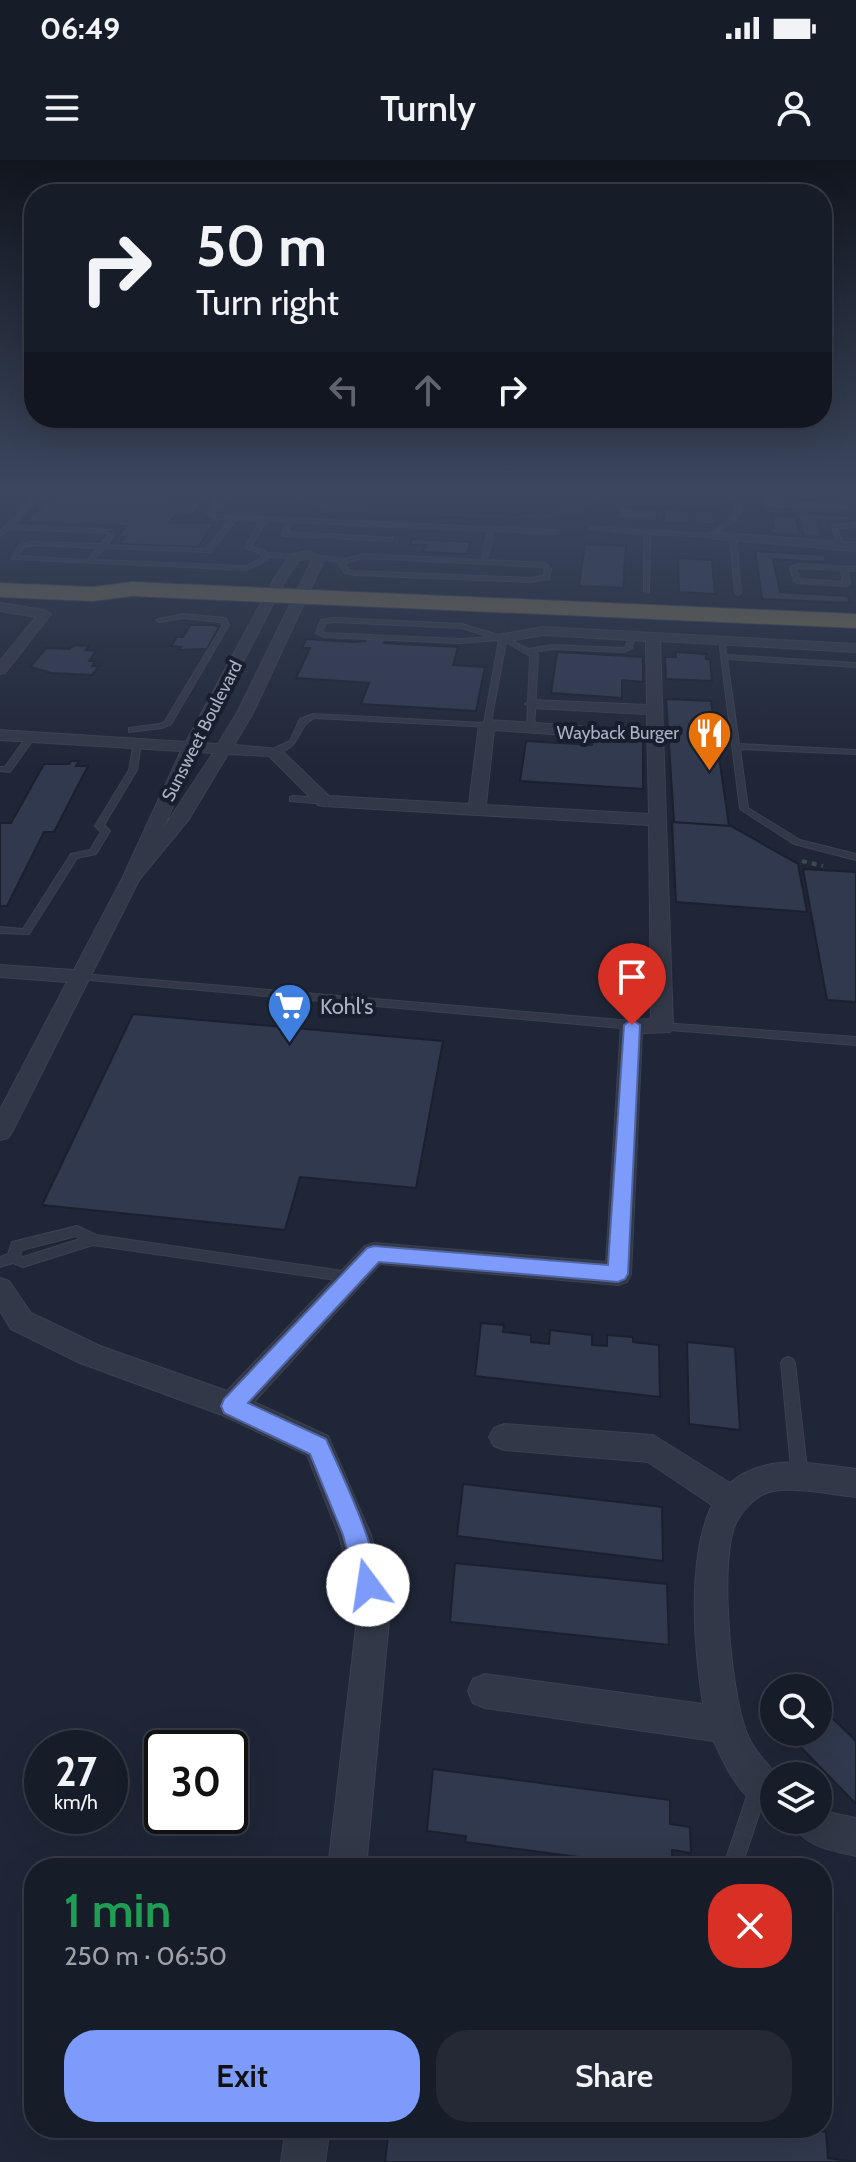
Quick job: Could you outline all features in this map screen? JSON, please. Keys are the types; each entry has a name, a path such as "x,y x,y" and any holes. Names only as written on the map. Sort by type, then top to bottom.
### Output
{"highway":[{"path":"111,583 132,589"},
{"path":"0,590 93,594 132,589 856,621"}],"street":[{"name":"Sunsweet Boulevard","path":"0,1132 131,879 191,747 279,583"},
{"name":"Sunsweet Boulevard","path":"131,879 183,815 245,713 307,583"},
{"path":"0,607 44,614 0,670"},
{"path":"503,638 543,631 856,648"},
{"path":"232,1406 374,1253 618,1274 632,1025 662,1027 655,710 642,637"},
{"path":"532,704 655,710"},
{"path":"477,810 487,725 581,731"},
{"path":"0,735 134,737 191,747 274,752 324,801 658,820"},
{"path":"0,971 82,977"},
{"path":"0,1289 21,1321 90,1355 232,1406 318,1446 355,1535 374,1610 348,1858"},
{"path":"504,1437 653,1449 732,1501"},
{"path":"760,1783 741,1760 721,1711 713,1592 718,1528 732,1501 759,1480 800,1478 856,1483"},
{"path":"485,1691 727,1725"},
{"path":"832,1832 856,1837"},
{"path":"303,2162 307,2138"}],"lane":[{"path":"647,583 647,591"},
{"path":"737,583 738,593"},
{"path":"0,930 26,932 74,856 93,852 106,831 99,826 133,770 134,737 168,722 226,625 224,620 183,616 159,620"},
{"path":"503,638 460,641 324,635 318,632 323,621 334,620 462,626 503,638 534,655 531,728"},
{"path":"526,634 552,647"},
{"path":"526,651 552,647 624,650 642,637"},
{"path":"274,752 293,742 303,721 313,716 487,725 503,638"},
{"path":"721,641 744,809 797,842 856,857"},
{"path":"723,657 854,664"},
{"path":"0,769 7,770 31,737"},
{"path":"736,746 856,752"},
{"path":"293,799 324,801"},
{"path":"82,977 632,1025"},
{"path":"662,1027 856,1041"},
{"path":"6,1260 23,1262 93,1240 353,1278"},
{"path":"788,1363 800,1478"},
{"path":"737,1858 760,1806"}],"building":[{"path":"579,583 623,583 623,588 579,586"},
{"path":"679,583 714,583 715,594 679,592"},
{"path":"760,583 778,583 780,592 848,596 850,603 762,599"},
{"path":"190,625 219,627 207,649 179,650 181,647 171,646 177,637 183,637"},
{"path":"366,638 386,639 384,643 458,647 453,665 485,667 476,711 361,704 369,683 296,678 310,648 302,648 306,639 354,642 365,641"},
{"path":"74,645 89,646 86,650 96,651 89,661 95,661 92,666 99,666 92,675 51,673 30,667 46,648 69,649"},
{"path":"557,652 643,657 643,682 622,680 622,698 551,693"},
{"path":"675,652 706,654 706,659 710,659 712,681 666,679 665,657 676,657"},
{"path":"666,699 711,701 729,826 674,822"},
{"path":"593,727 643,730 643,789 520,781 526,741 592,745"},
{"path":"79,761 76,766 88,766 54,832 44,832 7,906 0,906 0,823 11,823 44,764 69,764"},
{"path":"672,822 731,826 798,864 807,912 676,902"},
{"path":"803,869 856,872 856,1002 827,1000"},
{"path":"133,1014 443,1041 416,1188 300,1177 285,1230 42,1205"},
{"path":"481,1323 504,1325 503,1332 531,1335 531,1342 549,1344 550,1330 592,1335 592,1345 607,1346 607,1335 633,1337 633,1342 659,1345 660,1397 475,1376"},
{"path":"687,1342 735,1347 740,1430 689,1424"},
{"path":"463,1484 662,1507 663,1561 457,1536"},
{"path":"455,1563 667,1584 669,1645 450,1622"},
{"path":"832,1718 856,1741 856,1804 832,1779 832,1762 815,1762 800,1746 832,1746"},
{"path":"433,1769 670,1800 670,1824 690,1827 691,1853 672,1850 672,1858 586,1858 465,1842 466,1836 427,1831"},
{"path":"388,2138 826,2138 828,2158 856,2162 385,2162"}],"place":[{"name":"Wayback Burger","path":"710,772"},
{"name":"Kohl's","path":"289,1045"}],"route":[{"path":"368,1585 355,1535 318,1446 232,1406 374,1253 618,1274 632,1025"}]}
